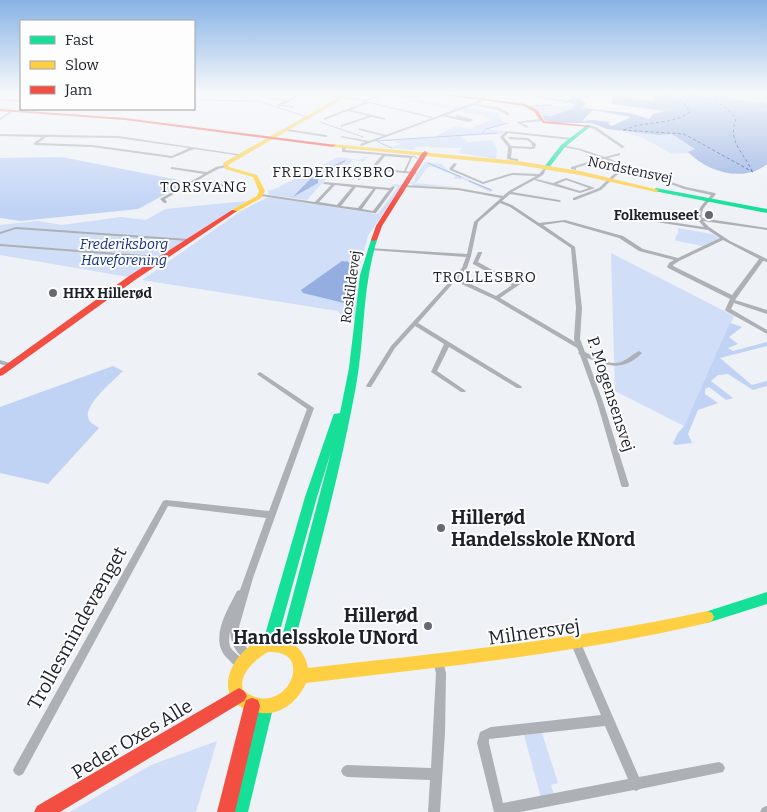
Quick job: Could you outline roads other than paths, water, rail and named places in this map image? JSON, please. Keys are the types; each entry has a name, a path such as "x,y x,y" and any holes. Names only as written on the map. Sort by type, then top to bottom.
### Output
{"street":[{"path":"202,131 344,148 427,154"},
{"path":"165,202 162,198 286,131"},
{"path":"294,131 326,136"},
{"path":"368,131 384,135"},
{"path":"361,145 396,131"},
{"path":"368,386 393,347 455,279 469,256 476,222 509,193 543,172 563,146 582,131"},
{"path":"600,131 623,147"},
{"path":"509,138 528,139 534,144 533,148 510,146 502,137 507,132 571,139"},
{"path":"1,136 46,135 123,138 242,155"},
{"path":"46,135 35,144 91,146 172,157 193,148"},
{"path":"342,137 368,142"},
{"path":"270,140 427,154"},
{"path":"510,146 509,159 517,160"},
{"path":"563,146 584,150 630,169 620,172 600,188 574,199"},
{"path":"344,148 342,151 412,158 410,172 346,166"},
{"path":"359,179 385,154"},
{"name":"Roskildevej","path":"286,648 321,517 351,388 357,353 364,278 370,250 379,226 410,172 427,154"},
{"name":"Nordstensvej","path":"427,154 711,197 767,211"},
{"path":"575,169 572,168 619,154"},
{"path":"455,164 451,169 483,183 512,174 543,172"},
{"path":"224,166 253,175 262,191 261,195"},
{"path":"172,168 207,173"},
{"path":"458,189 462,182 470,178"},
{"path":"533,178 580,192 593,188 566,179 555,184"},
{"path":"663,180 711,197 702,206 699,219"},
{"path":"193,181 241,189"},
{"path":"325,183 375,188 458,189 504,197"},
{"path":"317,202 334,184"},
{"path":"338,206 355,186"},
{"path":"359,210 375,188"},
{"path":"0,372 79,314 188,240 261,195 375,212 400,189"},
{"path":"509,193 559,201"},
{"name":"P. Mogensensvej","path":"499,202 511,206 573,247 579,308 577,339 600,402 625,485"},
{"path":"624,216 709,229"},
{"path":"699,219 767,229"},
{"path":"699,219 709,229 765,260 732,300 728,310 767,332"},
{"path":"538,224 563,221 621,237 641,250 679,260"},
{"path":"0,233 16,228 188,240"},
{"path":"724,238 671,264 670,267 732,300 767,312"},
{"path":"0,245 156,257"},
{"path":"370,250 469,256"},
{"path":"480,253 475,263 516,285"},
{"path":"496,298 526,278"},
{"path":"455,279 496,298 580,350 613,366 622,365 639,353"},
{"path":"414,322 520,387"},
{"path":"448,343 434,372 463,391"},
{"path":"0,362 11,365"},
{"path":"240,664 227,652 224,636 235,604 248,578 312,408 260,374"},
{"name":"Roskildevej","path":"270,645 306,516 339,414 351,388"},
{"name":"Trollesmindevænget","path":"19,770 166,503 272,515"},
{"path":"306,516 321,517"},
{"path":"247,655 234,636 248,578"},
{"name":"Milnersvej","path":"302,676 604,640 704,618 767,598"},
{"path":"576,644 636,785"},
{"path":"270,645 286,648 299,660 302,676 297,689 288,700 274,707 252,706 239,696 235,680 240,664 247,655 256,649 270,645"},
{"path":"434,812 441,673 438,661"},
{"name":"Peder Oxes Alle","path":"43,812 239,696"},
{"path":"226,812 252,706"},
{"path":"238,812 265,708"},
{"path":"608,720 491,733 484,736 483,743 497,811 718,768"},
{"path":"347,771 436,774"}],"waterway":[{"path":"345,131 363,137"},
{"path":"376,141 481,134 484,131"},
{"path":"482,134 497,133"},
{"path":"378,142 392,148"},
{"path":"413,156 417,158"},
{"path":"428,163 461,177"},
{"path":"469,181 491,190"}],"place":[{"name":"Folkemuseet","path":"709,215"},
{"name":"HHX Hillerød","path":"53,293"},
{"name":"Hillerød Handelsskole KNord","path":"441,528"},
{"name":"Hillerød Handelsskole UNord","path":"428,626"}],"district":[{"name":"FREDERIKSBRO","path":"334,172"},
{"name":"TORSVANG","path":"204,187"},
{"name":"TROLLESBRO","path":"485,277"}],"park label":[{"name":"Frederiksborg Haveforening","path":"124,252"}]}
